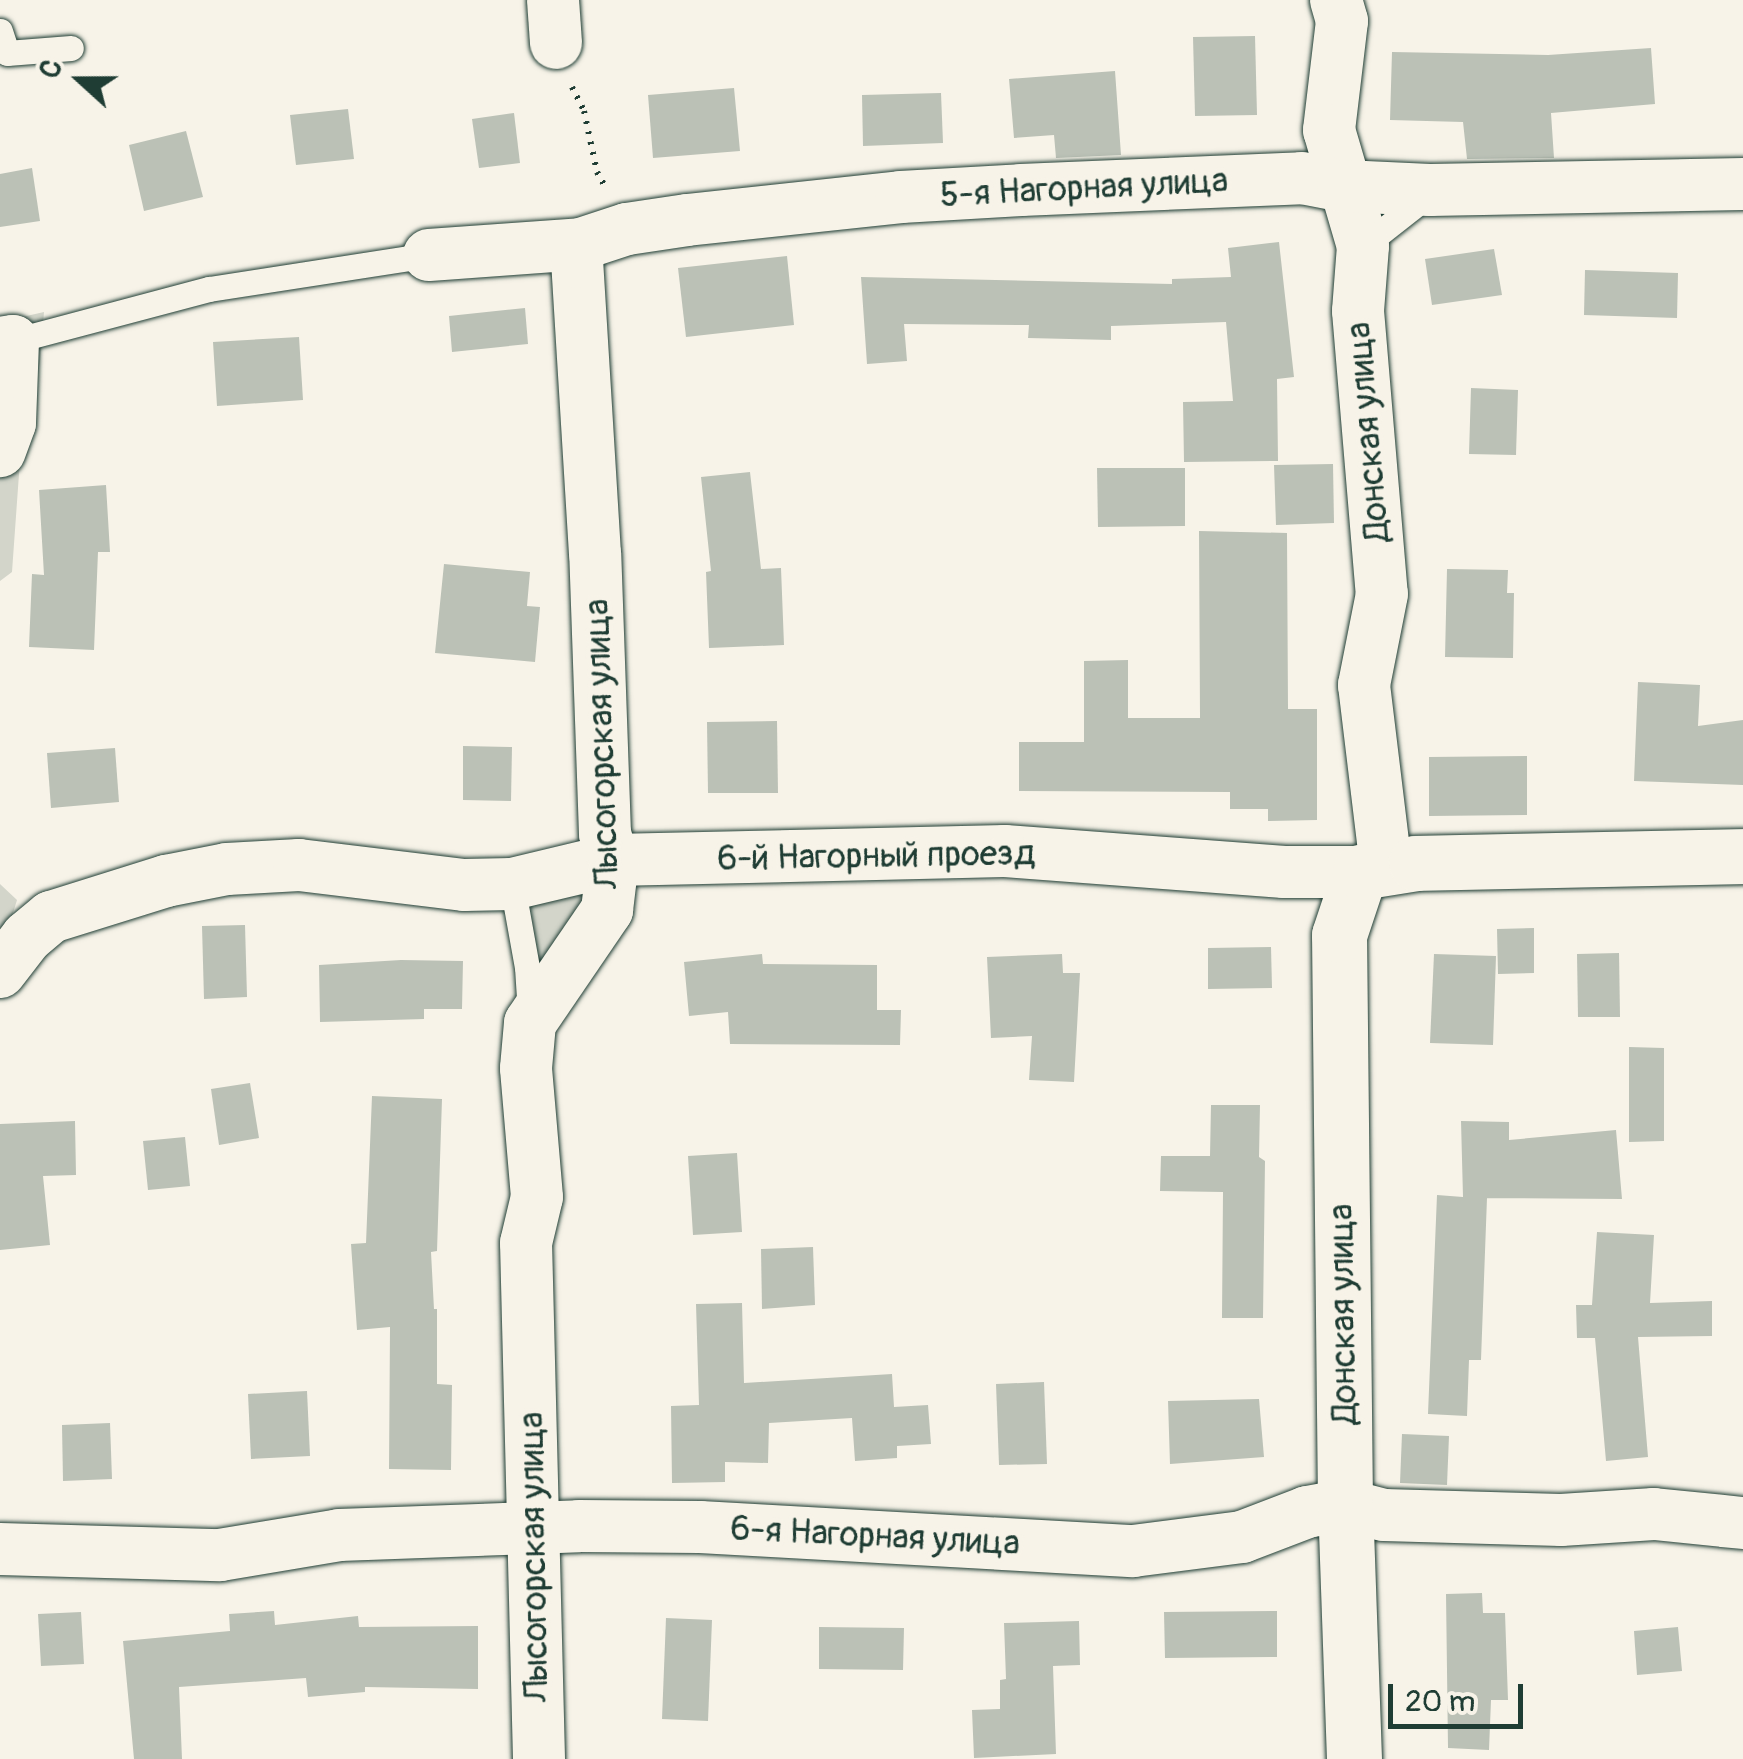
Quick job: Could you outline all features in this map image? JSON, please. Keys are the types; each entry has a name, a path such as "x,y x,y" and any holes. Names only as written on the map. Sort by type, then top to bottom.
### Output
{"street":[{"name":"Донская улица","path":"1336,0 1342,21 1328,130 1363,246 1358,311 1382,594 1364,685 1373,870 1340,935 1345,1506 1354,1759"},
{"name":"5-я Нагорная улица","path":"429,256 941,194 1302,178 1342,186 1430,190 1743,184"},
{"name":"Лысогорская улица","path":"539,1759 526,1242 538,1197 526,1068 530,1023 607,910 614,860 605,834 595,554 577,262 604,237"},
{"path":"0,451 10,424 6,342"},
{"name":"6-й Нагорный проезд","path":"9,942 51,917 166,881 227,869 299,865 464,886 512,884 614,860 1004,850 1284,872 1373,870 1416,863 1743,856"},
{"name":"6-я Нагорная улица","path":"0,1550 220,1555 339,1535 533,1527 700,1526 1133,1550 1242,1537 1306,1512 1345,1506 1384,1515 1561,1520 1654,1514 1743,1523"}],"lane":[{"path":"0,31 7,53 71,48"},
{"path":"1363,246 1427,198 1430,190"},
{"path":"6,342 209,289 429,256"},
{"path":"512,884 528,967 530,1023"}],"path":[{"path":"554,22 584,111 598,172 604,237"}],"shaded area":[{"path":"44,312 40,362 20,460 12,572 0,581 0,322"},
{"path":"0,884 17,900 0,954"},
{"path":"594,892 539,982 529,916 533,899"}],"building":[{"path":"1255,36 1257,115 1195,116 1193,37"},
{"path":"1651,48 1655,104 1551,113 1554,158 1467,159 1463,122 1390,120 1392,52 1548,55"},
{"path":"1115,71 1121,155 1056,158 1054,135 1014,138 1009,79"},
{"path":"734,88 740,151 653,158 648,95"},
{"path":"941,93 943,143 863,146 862,95"},
{"path":"348,109 354,159 296,165 290,115"},
{"path":"514,113 520,163 479,168 472,119"},
{"path":"186,131 203,197 144,211 129,145"},
{"path":"32,168 40,221 0,227 0,174"},
{"path":"1279,242 1294,377 1277,379 1278,461 1184,462 1183,402 1233,401 1226,322 1111,326 1111,340 1028,338 1029,325 904,324 907,361 867,364 861,277 1172,284 1172,279 1231,277 1228,248"},
{"path":"1494,249 1502,295 1432,305 1425,259"},
{"path":"787,256 794,325 686,337 678,268"},
{"path":"1585,270 1678,273 1677,318 1584,315"},
{"path":"525,308 528,344 452,352 449,316"},
{"path":"299,337 303,400 217,406 213,342"},
{"path":"1471,388 1518,390 1516,455 1469,454"},
{"path":"1333,464 1334,523 1276,525 1274,465"},
{"path":"1097,468 1185,468 1185,526 1098,527"},
{"path":"750,472 761,569 781,568 784,645 709,648 706,572 711,571 701,477"},
{"path":"106,485 110,552 98,552 94,650 29,647 32,574 44,575 39,490"},
{"path":"1199,531 1287,533 1288,709 1317,709 1317,820 1268,821 1268,809 1230,809 1230,792 1019,791 1019,742 1084,742 1084,661 1128,660 1128,718 1200,718"},
{"path":"444,564 530,572 527,606 540,607 535,662 435,653"},
{"path":"1447,569 1508,570 1507,593 1514,593 1513,658 1445,657"},
{"path":"1638,682 1700,685 1698,726 1743,720 1743,785 1634,781"},
{"path":"777,721 778,793 708,793 707,722"},
{"path":"463,746 512,747 511,801 463,800"},
{"path":"115,748 119,802 51,808 47,753"},
{"path":"1527,756 1527,815 1429,816 1429,757"},
{"path":"245,925 247,997 204,999 202,926"},
{"path":"1534,928 1534,973 1498,974 1497,929"},
{"path":"1271,947 1272,988 1208,989 1208,948"},
{"path":"1619,953 1620,1017 1578,1017 1577,954"},
{"path":"762,954 763,964 877,965 877,1010 901,1010 900,1045 730,1044 728,1012 689,1016 684,962"},
{"path":"1062,954 1063,973 1080,973 1074,1082 1029,1080 1032,1036 991,1038 987,957"},
{"path":"1434,954 1496,956 1493,1045 1430,1043"},
{"path":"463,961 462,1009 424,1009 424,1019 320,1022 319,965"},
{"path":"1629,1047 1664,1048 1664,1141 1629,1142"},
{"path":"250,1083 259,1138 219,1145 211,1089"},
{"path":"372,1096 442,1099 437,1251 431,1252 437,1309 437,1384 452,1385 451,1470 389,1469 390,1327 357,1330 351,1244 366,1243"},
{"path":"1211,1105 1260,1105 1259,1157 1265,1161 1263,1318 1222,1318 1223,1192 1160,1191 1161,1156 1210,1156"},
{"path":"75,1121 76,1175 43,1176 50,1245 0,1250 0,1124"},
{"path":"1461,1121 1509,1122 1509,1140 1616,1130 1622,1199 1487,1198 1481,1360 1469,1360 1467,1416 1428,1414 1437,1195 1463,1197"},
{"path":"185,1137 190,1186 148,1190 143,1141"},
{"path":"737,1153 742,1232 693,1235 688,1156"},
{"path":"1597,1232 1654,1235 1650,1303 1712,1301 1712,1336 1638,1337 1648,1457 1606,1461 1595,1338 1577,1338 1576,1305 1592,1305"},
{"path":"813,1247 815,1305 762,1309 761,1249"},
{"path":"742,1303 744,1383 892,1374 894,1407 928,1405 931,1444 897,1446 897,1458 855,1461 852,1418 769,1423 768,1463 725,1462 725,1482 672,1483 671,1406 699,1405 696,1304"},
{"path":"1044,1382 1047,1464 999,1465 996,1384"},
{"path":"307,1391 310,1456 251,1459 248,1394"},
{"path":"1259,1399 1264,1457 1170,1464 1168,1401"},
{"path":"110,1423 112,1479 63,1481 62,1425"},
{"path":"1402,1434 1449,1436 1447,1485 1400,1483"},
{"path":"1482,1593 1483,1613 1505,1613 1508,1700 1491,1700 1489,1750 1448,1748 1446,1594"},
{"path":"274,1611 275,1625 358,1616 359,1627 478,1626 478,1689 365,1687 365,1692 308,1697 306,1678 179,1687 182,1759 134,1759 123,1641 230,1631 229,1614"},
{"path":"1277,1611 1277,1657 1165,1658 1164,1612"},
{"path":"81,1612 84,1664 41,1666 38,1614"},
{"path":"666,1618 712,1620 708,1721 662,1719"},
{"path":"1079,1621 1080,1665 1053,1666 1056,1754 974,1758 972,1710 1000,1709 1000,1680 1006,1679 1004,1623"},
{"path":"819,1627 904,1628 903,1670 819,1669"},
{"path":"1678,1627 1682,1671 1637,1675 1634,1631"}]}
